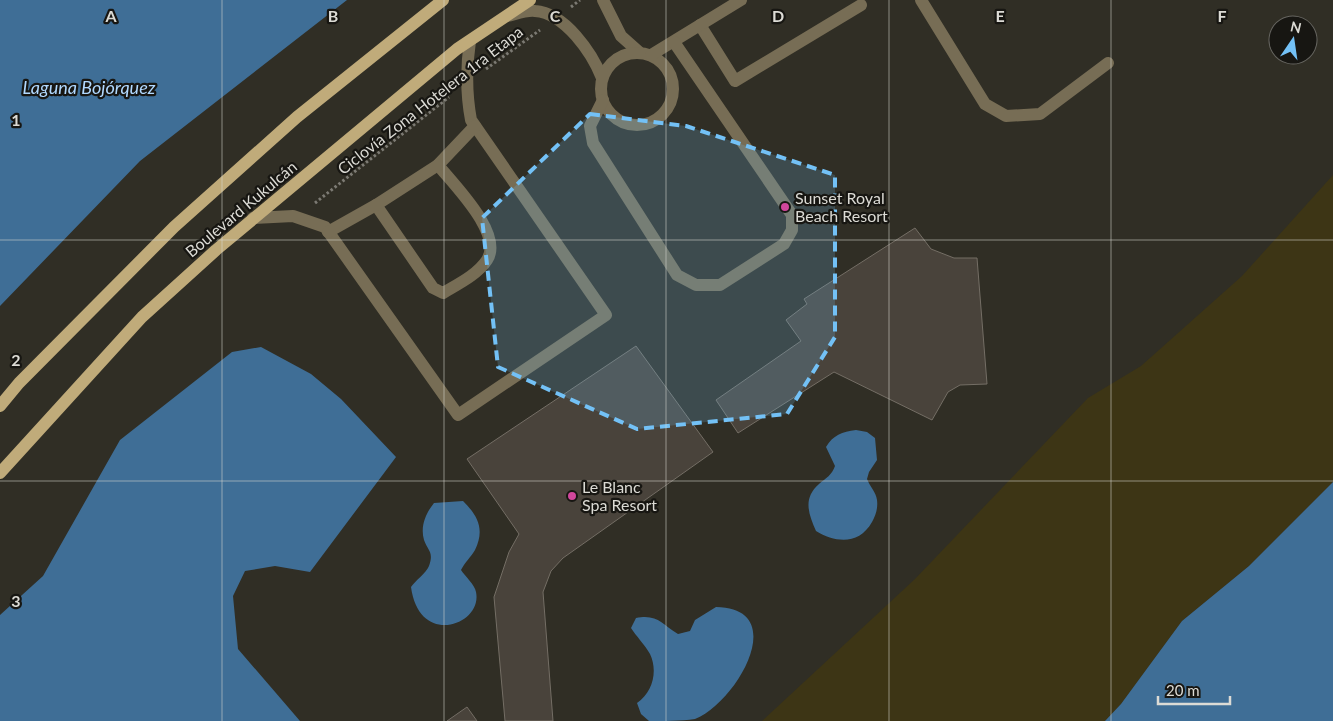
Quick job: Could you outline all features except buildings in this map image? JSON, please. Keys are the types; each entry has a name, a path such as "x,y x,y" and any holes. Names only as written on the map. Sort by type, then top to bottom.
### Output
{"main road":[{"name":"Boulevard Kukulcán","path":"0,406 19,383 174,227 297,118 443,0"},
{"name":"Boulevard Kukulcán","path":"0,473 142,317 253,218 470,41 530,0"}],"lane":[{"path":"603,0 622,36 645,53 661,61 669,70 674,81 671,104 665,114 655,121 644,125 631,125 619,121 610,113 600,90 602,78 608,67 617,58 628,53 645,53 674,42 742,0"},
{"path":"921,0 985,104 1006,116 1040,114 1108,63"},
{"path":"700,25 735,81 861,5"},
{"path":"507,16 535,11 555,18 585,45 602,78"},
{"path":"253,218 293,216 325,227 458,415 606,315 471,120 466,100 470,41"},
{"path":"603,100 590,126 592,143 677,275 696,285 720,285 784,244 792,230 792,215 674,42"},
{"path":"328,232 376,205 438,165 475,126"},
{"path":"376,205 433,288 443,293 469,278 488,259 490,236 474,208 438,165"}],"path":[{"name":"Ciclovía Zona Hotelera 1ra Etapa","path":"293,216 324,198 427,113 580,0"}],"highlighted area":[{"path":"590,114 686,126 835,175 835,337 787,414 637,429 498,367 482,218"}],"sand":[{"path":"1333,175 1333,482 1249,566 1182,621 1121,704 1105,721 762,721 915,579 1088,398 1141,366 1242,276"}],"water":[{"name":"Laguna Bojórquez","path":"0,0 347,0 140,161 0,306"},
{"path":"261,347 311,374 341,399 396,457 310,572 275,566 245,571 233,596 238,649 300,721 0,721 0,615 43,576 120,440 232,352"},
{"path":"856,430 867,432 875,438 877,460 867,479 876,497 876,514 861,535 847,540 831,538 816,531 809,512 809,500 814,489 830,474 835,466 826,447 838,435"},
{"path":"1333,482 1333,721 1105,721 1121,704 1182,621 1249,566"},
{"path":"463,501 473,512 480,529 475,550 461,570 475,589 476,604 470,614 461,621 449,625 437,624 426,618 416,606 411,587 429,566 430,561 431,555 424,540 423,525 428,511 434,503"},
{"path":"716,607 738,611 750,623 753,638 749,657 740,676 727,694 711,709 695,719 649,721 641,714 637,703 650,687 654,667 646,647 631,628 636,618 649,617 659,621 678,634 690,631 695,620"}],"place":[{"name":"Sunset Royal Beach Resort","path":"785,207"},
{"name":"Le Blanc Spa Resort","path":"572,496"}]}
